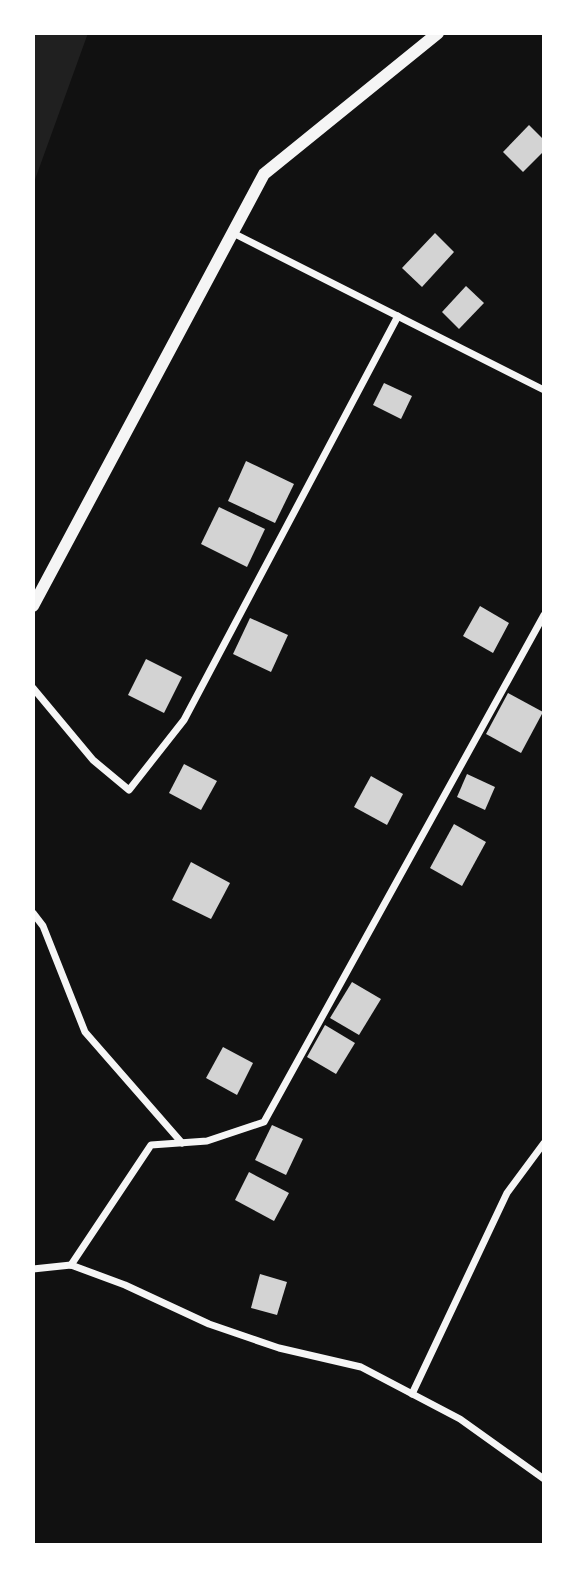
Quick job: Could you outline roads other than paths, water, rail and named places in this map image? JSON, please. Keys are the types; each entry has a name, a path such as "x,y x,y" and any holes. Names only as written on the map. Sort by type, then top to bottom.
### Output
{"street":[{"path":"33,606 264,174 438,33"},
{"path":"233,233 544,390"},
{"path":"33,688 93,760 129,790 184,720 398,316"},
{"path":"71,1265 151,1144 207,1141 264,1122 543,617"},
{"path":"33,913 43,926 85,1032 182,1143"},
{"path":"412,1394 507,1193 544,1143"},
{"path":"33,1269 71,1265 125,1285 209,1324 279,1348 361,1367 460,1419 544,1479"}]}
